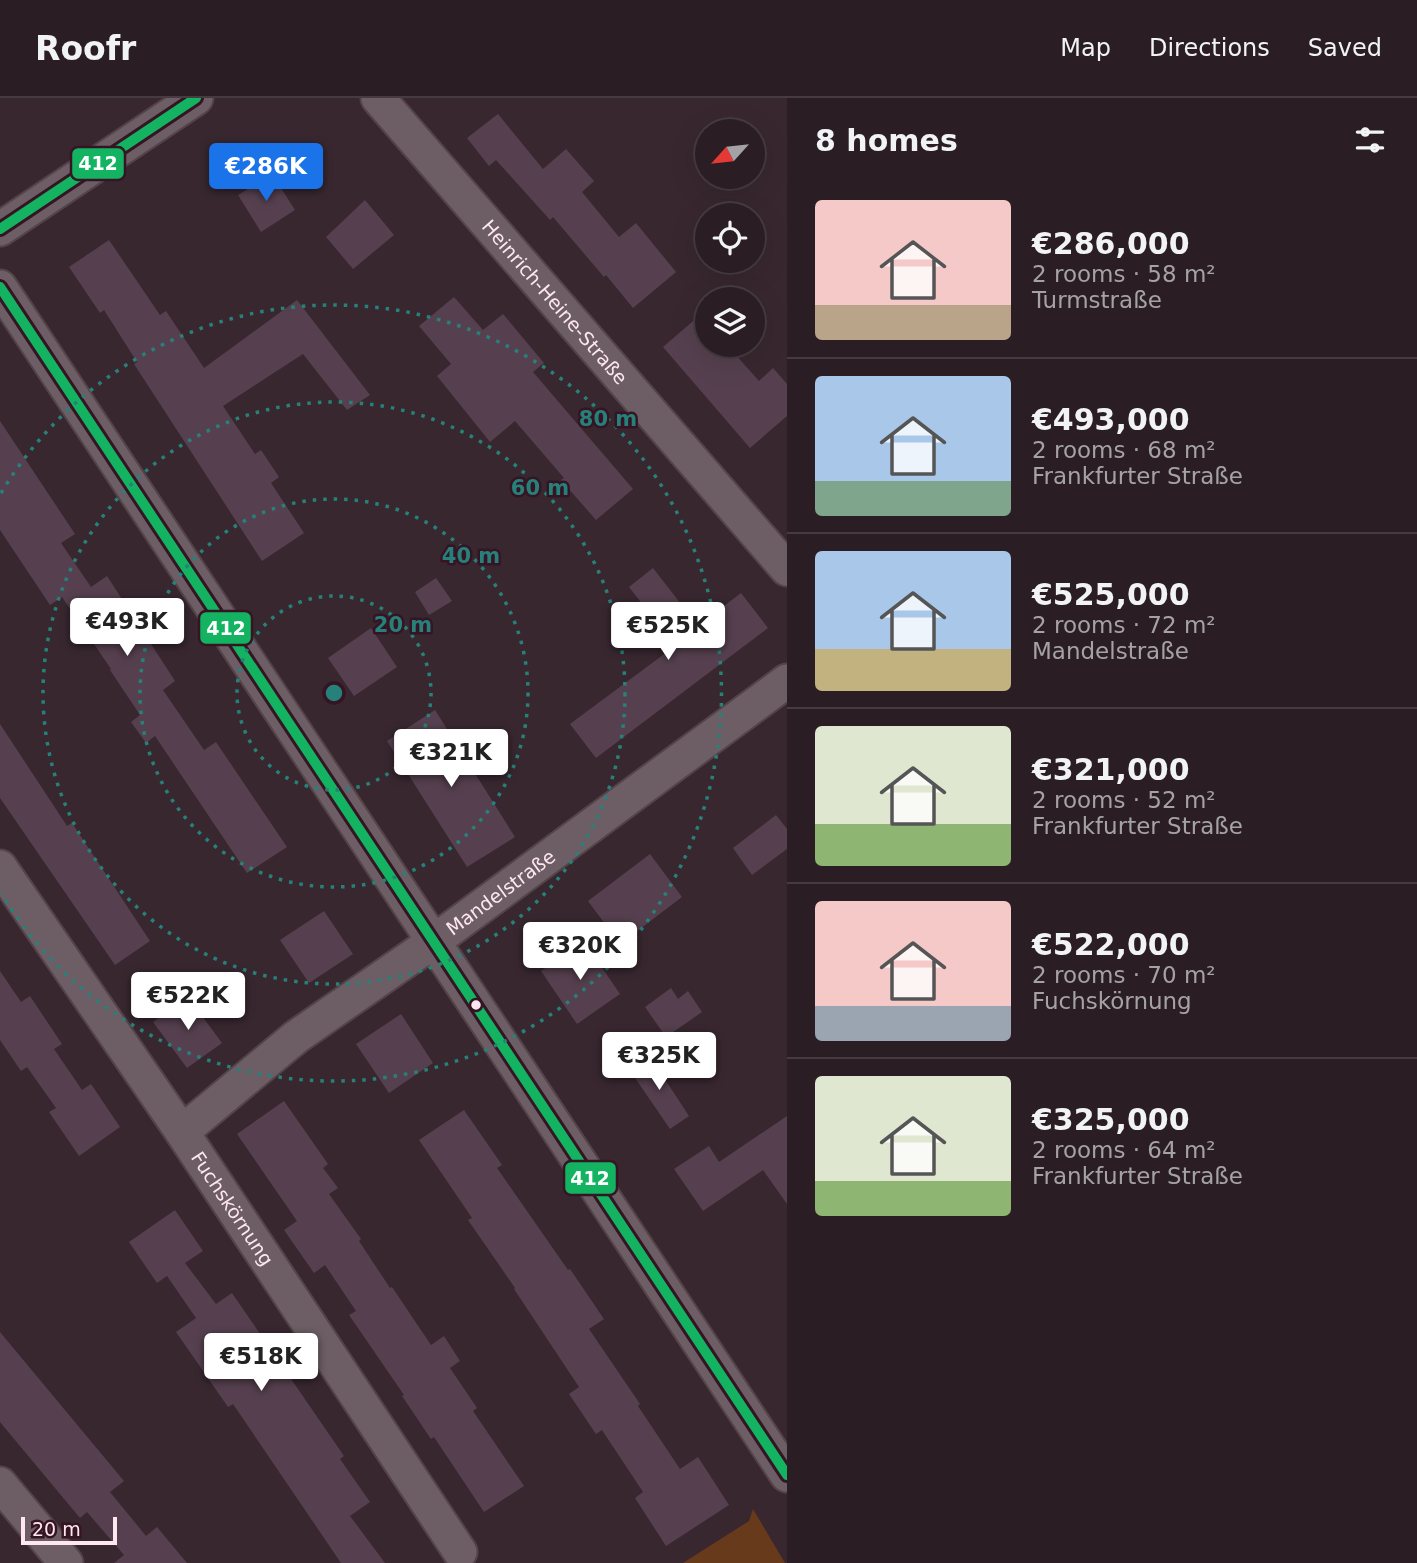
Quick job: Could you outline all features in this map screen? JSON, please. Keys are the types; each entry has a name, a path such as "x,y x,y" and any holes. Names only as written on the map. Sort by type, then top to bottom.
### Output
{"street":[{"path":"0,229 196,98"},
{"name":"Heinrich-Heine-Straße","path":"378,98 787,569"},
{"path":"0,287 787,1475"},
{"name":"Mandelstraße","path":"182,1132 296,1037 433,942 787,681"},
{"name":"Fuchskörnung","path":"0,867 182,1132 460,1552"},
{"path":"0,1484 66,1563"}],"shaded area":[{"path":"753,1509 785,1563 683,1563 749,1521"}],"building":[{"path":"498,114 543,169 566,149 594,181 582,192 619,237 636,223 676,272 633,308 553,217 550,220 496,160 489,166 467,138"},
{"path":"272,174 295,210 261,232 238,195"},
{"path":"365,200 394,235 353,269 326,237"},
{"path":"109,240 160,315 166,311 204,368 297,300 370,395 347,410 303,354 223,406 255,454 261,450 279,477 271,483 304,533 262,561 134,364 137,362 104,310 100,313 69,267"},
{"path":"454,297 483,330 503,314 544,363 533,372 633,489 596,520 515,421 490,442 437,376 451,364 419,326"},
{"path":"695,319 695,357 738,357 759,381 773,368 787,384 787,416 750,448 663,347"},
{"path":"0,421 75,534 61,543 91,587 107,576 175,681 163,690 204,750 216,742 287,847 247,873 155,736 146,743 131,722 140,715 62,597 50,605 0,530"},
{"path":"653,568 698,626 741,593 768,628 596,758 570,724 675,646 629,587"},
{"path":"436,578 452,601 429,615 415,592"},
{"path":"371,628 397,667 354,696 328,658"},
{"path":"435,710 515,837 467,867 387,741"},
{"path":"0,724 67,826 72,823 150,941 115,965 0,798"},
{"path":"776,815 787,829 787,849 752,875 733,848"},
{"path":"650,854 682,897 620,944 588,901"},
{"path":"324,911 353,954 309,983 280,940"},
{"path":"584,941 620,994 577,1024 541,971"},
{"path":"0,971 21,1002 30,996 62,1044 54,1049 82,1090 91,1084 120,1127 79,1156 49,1112 56,1108 27,1067 21,1071 0,1040"},
{"path":"671,988 678,999 688,991 702,1012 666,1037 645,1007"},
{"path":"188,997 222,1043 187,1068 153,1022"},
{"path":"401,1014 433,1063 389,1093 356,1044"},
{"path":"649,1055 689,1116 670,1129 629,1069"},
{"path":"284,1101 328,1164 323,1168 338,1188 329,1194 361,1239 359,1241 390,1288 392,1287 431,1345 444,1336 460,1361 450,1368 477,1408 473,1411 524,1486 484,1512 434,1437 431,1439 349,1315 356,1311 325,1265 314,1273 284,1230 297,1221 237,1134"},
{"path":"464,1110 502,1165 497,1168 604,1319 589,1329 680,1469 698,1457 729,1505 666,1546 635,1498 643,1492 602,1430 596,1434 569,1394 579,1387 468,1220 472,1218 419,1140"},
{"path":"787,1116 787,1204 763,1170 703,1211 674,1169 709,1146 719,1162"},
{"path":"175,1210 203,1251 185,1263 216,1304 232,1293 344,1456 340,1459 370,1502 350,1516 385,1563 341,1563 233,1404 228,1407 176,1332 196,1318 167,1276 157,1283 129,1242"},
{"path":"0,1332 124,1481 110,1492 146,1536 157,1527 187,1563 114,1563 124,1555 87,1512 80,1518 0,1422"}],"transit line":[{"name":"412","path":"0,229 196,98"},
{"name":"412","path":"0,287 787,1475"}]}
